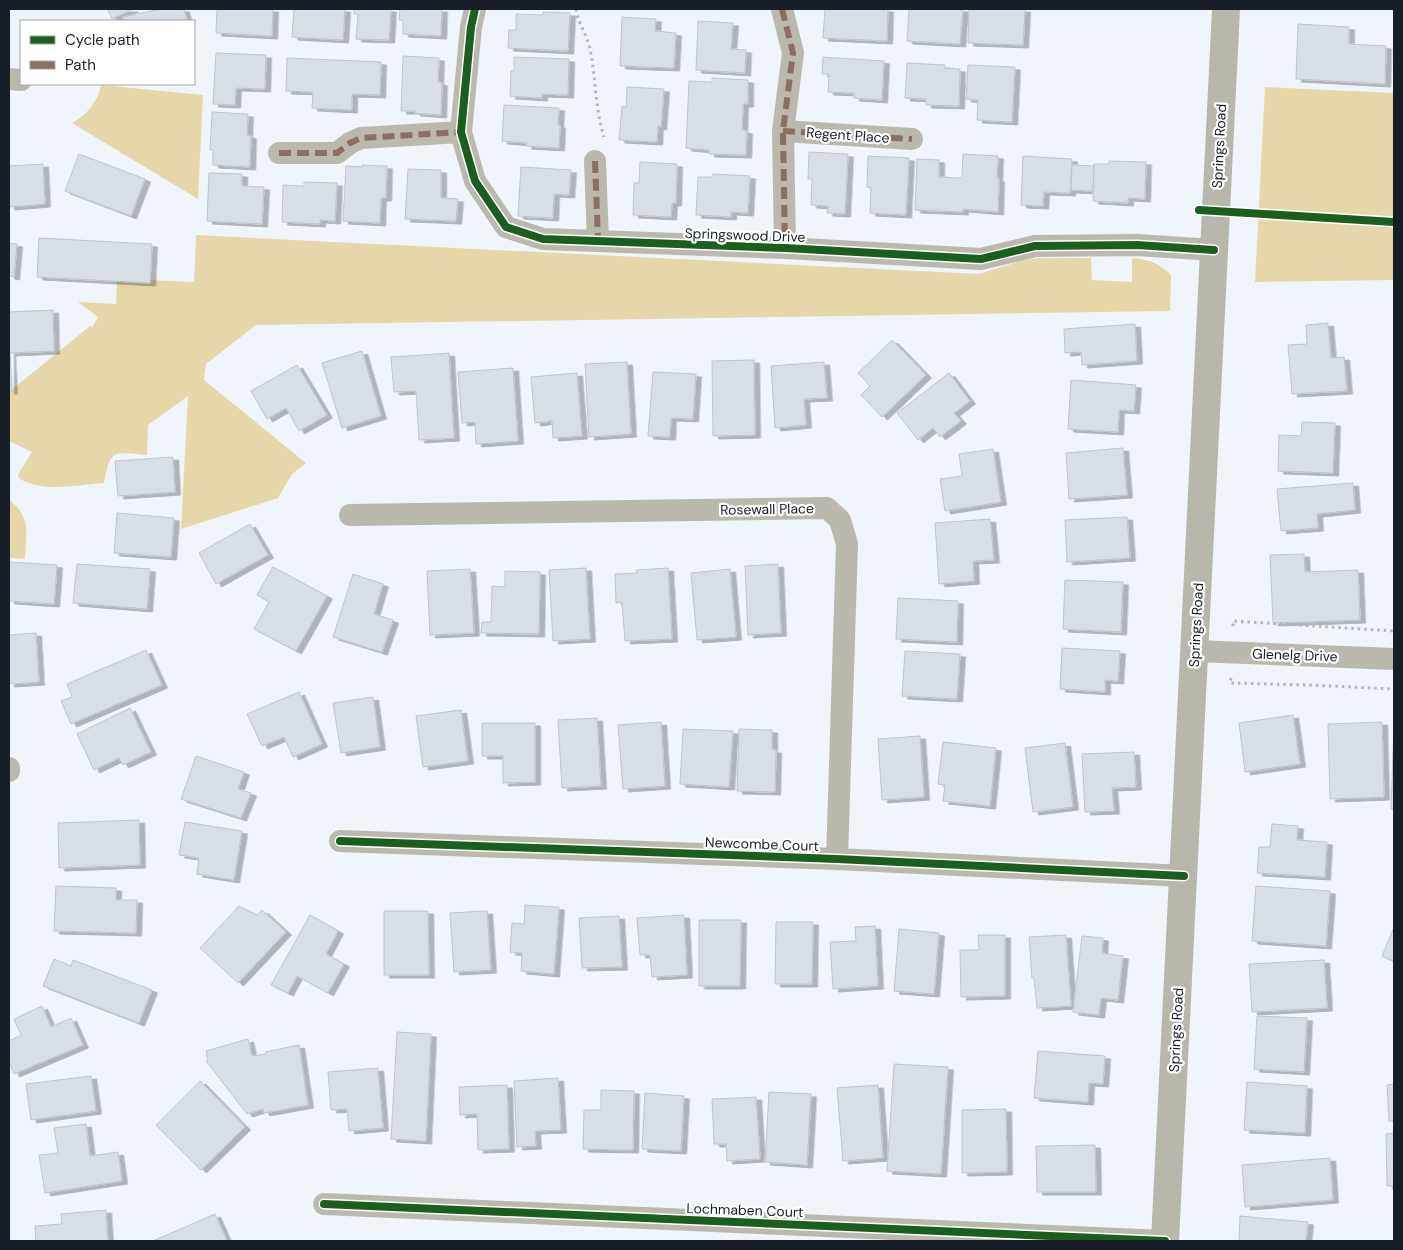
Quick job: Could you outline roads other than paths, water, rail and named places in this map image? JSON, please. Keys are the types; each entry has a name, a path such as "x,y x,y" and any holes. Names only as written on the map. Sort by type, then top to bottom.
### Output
{"main road":[{"name":"Springs Road","path":"1165,1241 1226,9"}],"street":[{"name":"Springswood Drive","path":"475,9 470,27 460,132 475,181 506,227 543,239 785,248 981,259 1035,246 1137,245 1214,250"},
{"name":"Springswood Drive","path":"782,9 793,53 783,131 785,248"},
{"name":"Regent Place","path":"783,131 912,139"},
{"path":"279,153 337,153 350,143 361,138 460,132"},
{"path":"595,161 598,242"},
{"name":"Rosewall Place","path":"350,515 827,508 840,520 847,544 837,859"},
{"name":"Glenelg Drive","path":"1195,651 1394,659"},
{"name":"Newcombe Court","path":"340,841 837,859 1184,876"},
{"name":"Lochmaben Court","path":"324,1204 1165,1241"}]}
